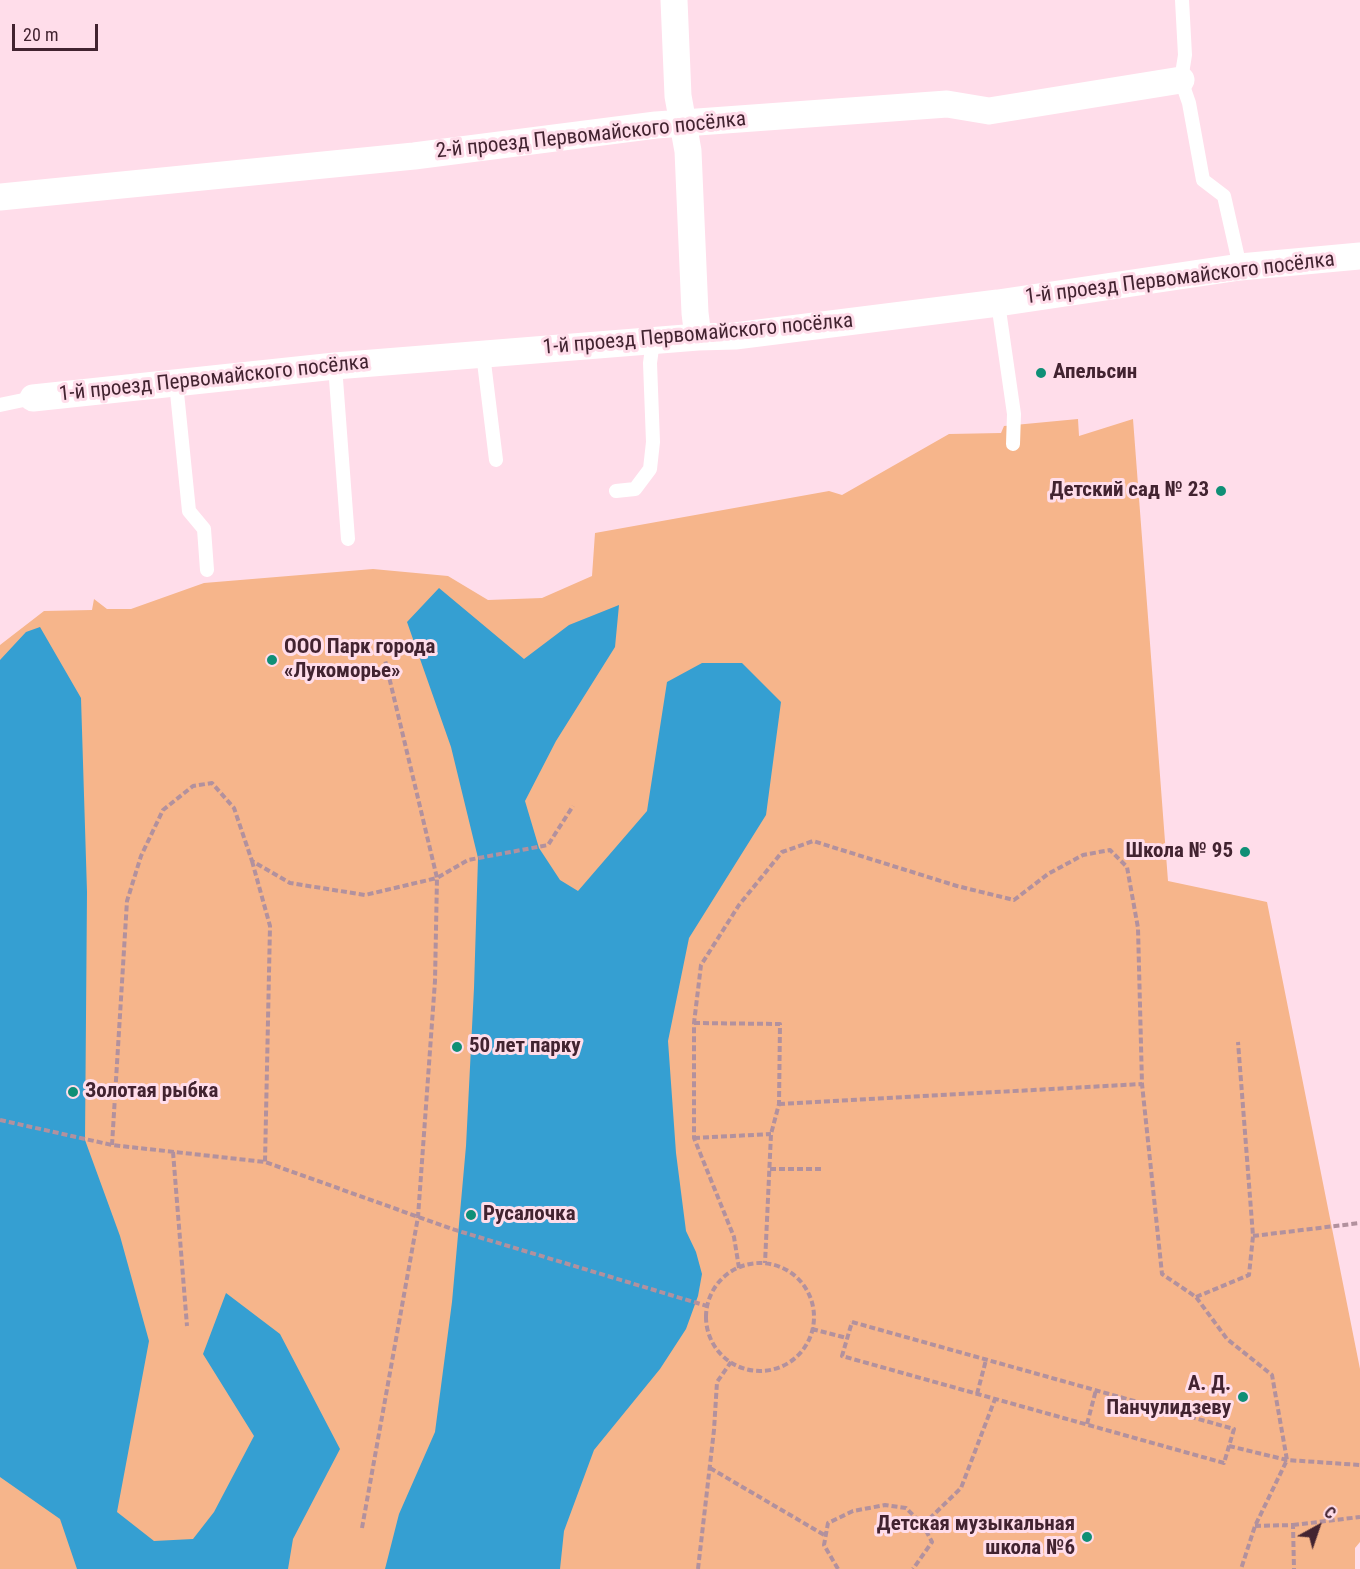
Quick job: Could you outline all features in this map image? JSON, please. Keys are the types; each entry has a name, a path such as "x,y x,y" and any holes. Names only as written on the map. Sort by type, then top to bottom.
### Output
{"street":[{"path":"674,0 678,96 688,151 694,302 698,338"},
{"name":"2-й проезд Первомайского посёлка","path":"0,197 414,156 656,125 947,104 989,111 1181,80"},
{"name":"1-й проезд Первомайского посёлка","path":"33,398 335,366 735,336 998,303 1240,267 1360,256"}],"lane":[{"path":"1182,0 1185,55 1181,80 1189,103 1203,180 1224,196 1240,267"},
{"path":"998,303 1014,414 1013,444"},
{"path":"616,490 635,489 650,469 653,442 650,363 653,341"},
{"path":"483,354 496,460"},
{"path":"335,366 348,538"},
{"path":"176,383 189,511 204,529 207,570"},
{"path":"0,405 33,398"}],"path":[{"path":"362,1528 418,1217 435,981 437,878 385,660"},
{"path":"112,1145 127,901 141,856 163,810 193,786 212,783 234,808 270,926 265,1162"},
{"path":"252,861 290,883 365,895 437,878 468,860 548,845 573,806"},
{"path":"739,1268 734,1237 694,1138 694,1023 701,965 739,905 782,852 813,841 957,886 1014,900 1048,874 1083,855 1110,850 1127,867 1138,928 1142,1084 1162,1274 1196,1297 1227,1339 1272,1375 1287,1460 1255,1526 1241,1569"},
{"path":"694,1023 780,1024 779,1104 771,1134 765,1264"},
{"path":"1196,1297 1250,1275 1253,1236 1238,1042"},
{"path":"779,1104 1142,1084"},
{"path":"0,1120 112,1145 265,1162 452,1229 707,1306"},
{"path":"694,1138 771,1134"},
{"path":"173,1152 188,1326"},
{"path":"770,1169 823,1169"},
{"path":"1253,1236 1360,1223"},
{"path":"752,1264 765,1264 778,1266 789,1272 807,1291 814,1316 813,1329 801,1352 792,1361 768,1371 755,1371 730,1362 721,1354 710,1338 706,1319 707,1306 711,1294 728,1274 752,1264"},
{"path":"852,1322 1234,1429 1224,1463 842,1356 847,1338 852,1322"},
{"path":"813,1329 847,1338"},
{"path":"977,1394 986,1360"},
{"path":"698,1569 717,1382 730,1362"},
{"path":"1087,1424 1096,1390"},
{"path":"923,1525 961,1488 995,1399"},
{"path":"1229,1446 1287,1460 1360,1465"},
{"path":"710,1467 826,1536"},
{"path":"838,1569 824,1545 828,1523 853,1511 885,1505 906,1508 923,1525 932,1542 913,1569"},
{"path":"1255,1526 1293,1525 1360,1517"},
{"path":"1293,1525 1294,1569"}],"shaded area":[{"path":"1078,419 1079,436 1133,419 1168,881 1267,902 1360,1369 1360,1542 1355,1548 1355,1569 0,1569 0,645 44,611 92,610 94,599 107,609 131,609 204,583 373,569 448,576 488,600 542,598 592,576 595,533 829,491 842,495 949,434 1001,433 1004,426"}],"water":[{"path":"439,588 524,659 569,625 619,605 615,647 556,741 525,801 539,848 560,880 578,891 647,811 667,682 702,663 742,663 781,702 766,815 689,938 668,1041 676,1153 686,1231 696,1252 702,1274 698,1296 686,1329 660,1369 594,1450 564,1531 560,1569 385,1569 399,1514 435,1432 452,1302 466,1146 478,858 451,747 407,622"},
{"path":"40,627 81,698 87,892 85,1140 120,1236 149,1341 117,1512 154,1541 193,1539 214,1512 254,1436 203,1354 226,1293 280,1334 340,1449 293,1539 288,1569 77,1569 60,1519 0,1477 0,660 26,632"}],"place":[{"name":"Апельсин","path":"1041,373"},
{"name":"Детский сад № 23","path":"1221,491"},
{"name":"ООО Парк города «Лукоморье»","path":"272,660"},
{"name":"Школа № 95","path":"1245,852"},
{"name":"50 лет парку","path":"457,1047"},
{"name":"Золотая рыбка","path":"73,1092"},
{"name":"Русалочка","path":"471,1215"},
{"name":"А. Д. Панчулидзеву","path":"1243,1397"},
{"name":"Детская музыкальная школа №6","path":"1087,1537"}]}
